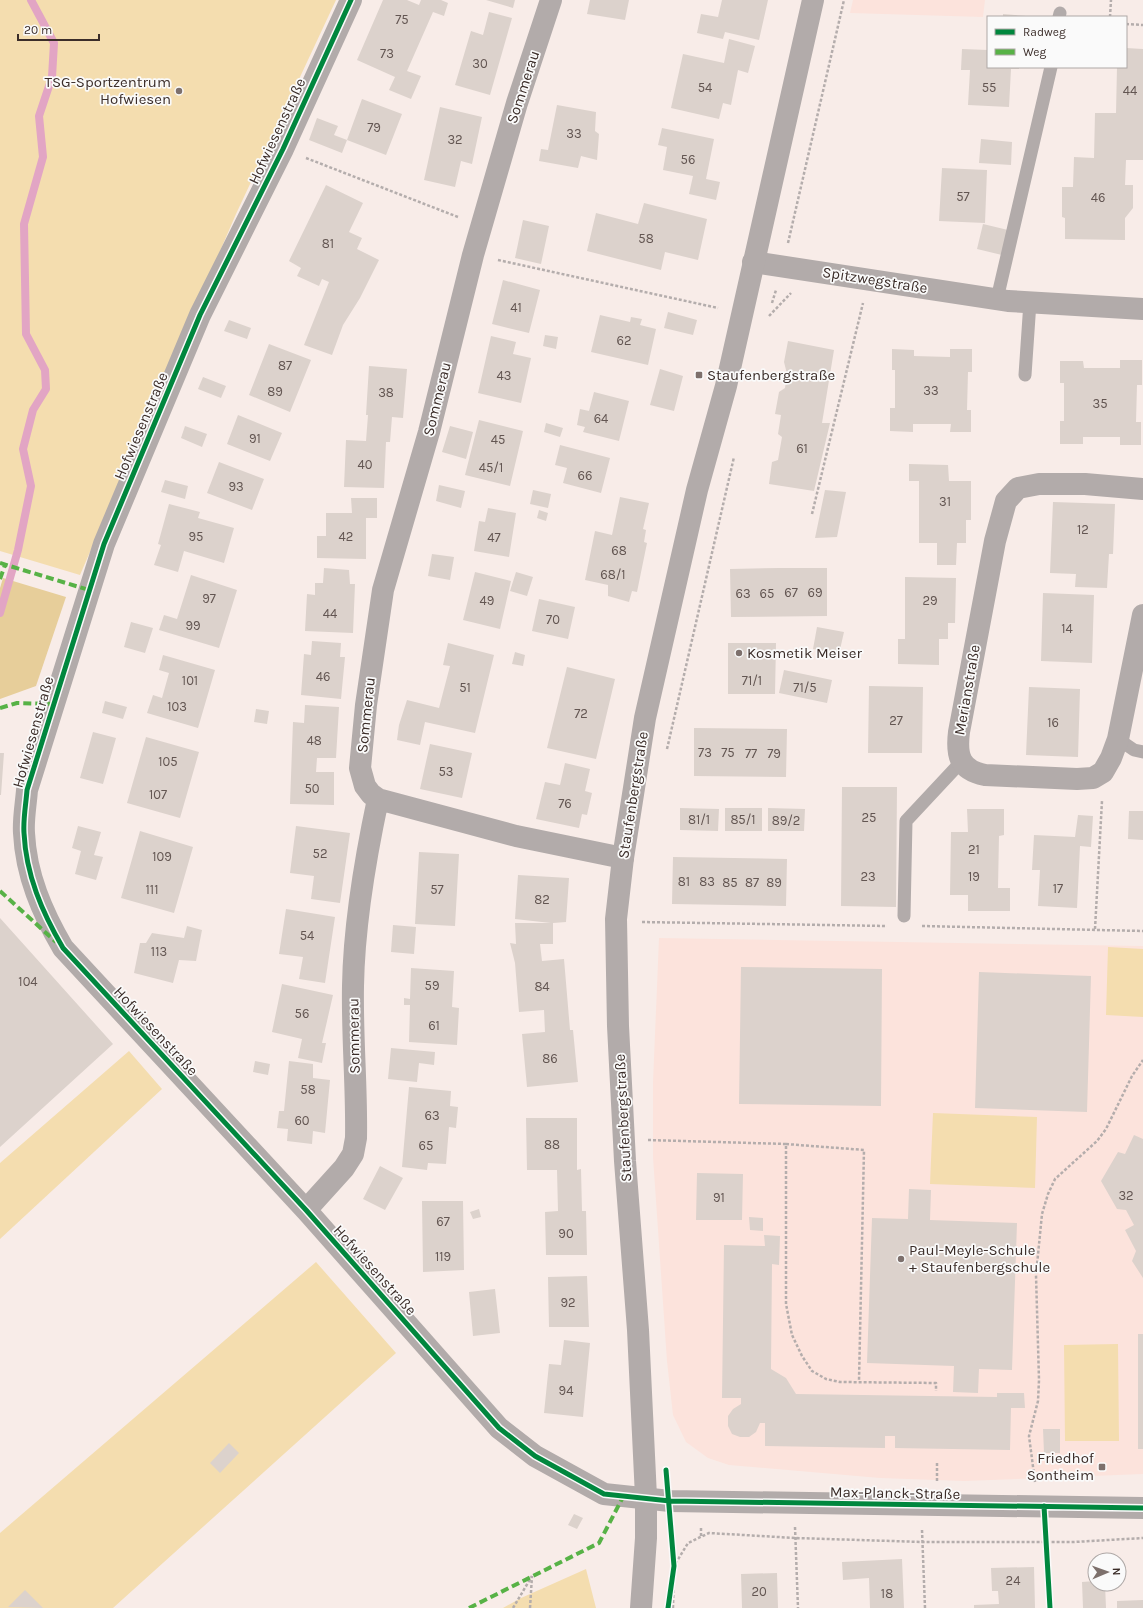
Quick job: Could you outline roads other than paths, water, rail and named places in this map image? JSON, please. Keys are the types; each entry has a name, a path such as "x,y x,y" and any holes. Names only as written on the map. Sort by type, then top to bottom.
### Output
{"street":[{"name":"Hofwiesenstraße","path":"351,0 283,149 200,315 104,544 26,790 24,833 30,876 44,915 62,948 306,1210 499,1428 535,1456 604,1494 646,1498"},
{"name":"Sommerau","path":"306,1210 344,1168 353,1154 356,1138 353,1036 355,954 359,909 370,836 378,799 371,794 365,786 360,768 366,705 381,605 394,551 429,432 481,226 517,103 551,0"},
{"name":"Staufenbergstraße","path":"641,1608 646,1538 646,1498 638,1330 624,1139 618,1026 616,919 623,858 645,718 698,490 726,386 813,0"},
{"name":"Spitzwegstraße","path":"753,262 782,265 997,299 1143,309"},
{"name":"Merianstraße","path":"962,762 957,746 959,732 995,541 1006,502 1018,488 1039,484 1085,484 1143,488"},
{"path":"962,762 973,772 985,774 1077,779 1093,778 1103,772 1112,758 1118,739 1143,615"},
{"path":"378,799 516,836 623,858"},
{"name":"Max-Planck-Straße","path":"646,1498 670,1501 1037,1506 1101,1509 1143,1508"}],"lane":[{"path":"997,299 1051,68"},
{"path":"1026,375 1030,302"},
{"path":"1118,739 1134,750 1143,752"},
{"path":"904,916 906,821 962,762"}],"waterway":[{"path":"0,613 18,550 31,486 23,449 33,410 46,389 45,370 26,334 24,224 43,157 39,116 52,77 54,43 31,0"}],"place":[{"name":"TSG-Sportzentrum Hofwiesen","path":"179,91"},
{"name":"Staufenbergstraße","path":"699,375"},
{"name":"Kosmetik Meiser","path":"739,653"},
{"name":"Paul-Meyle-Schule + Staufenbergschule","path":"901,1259"},
{"name":"Friedhof Sontheim","path":"1102,1467"}]}
